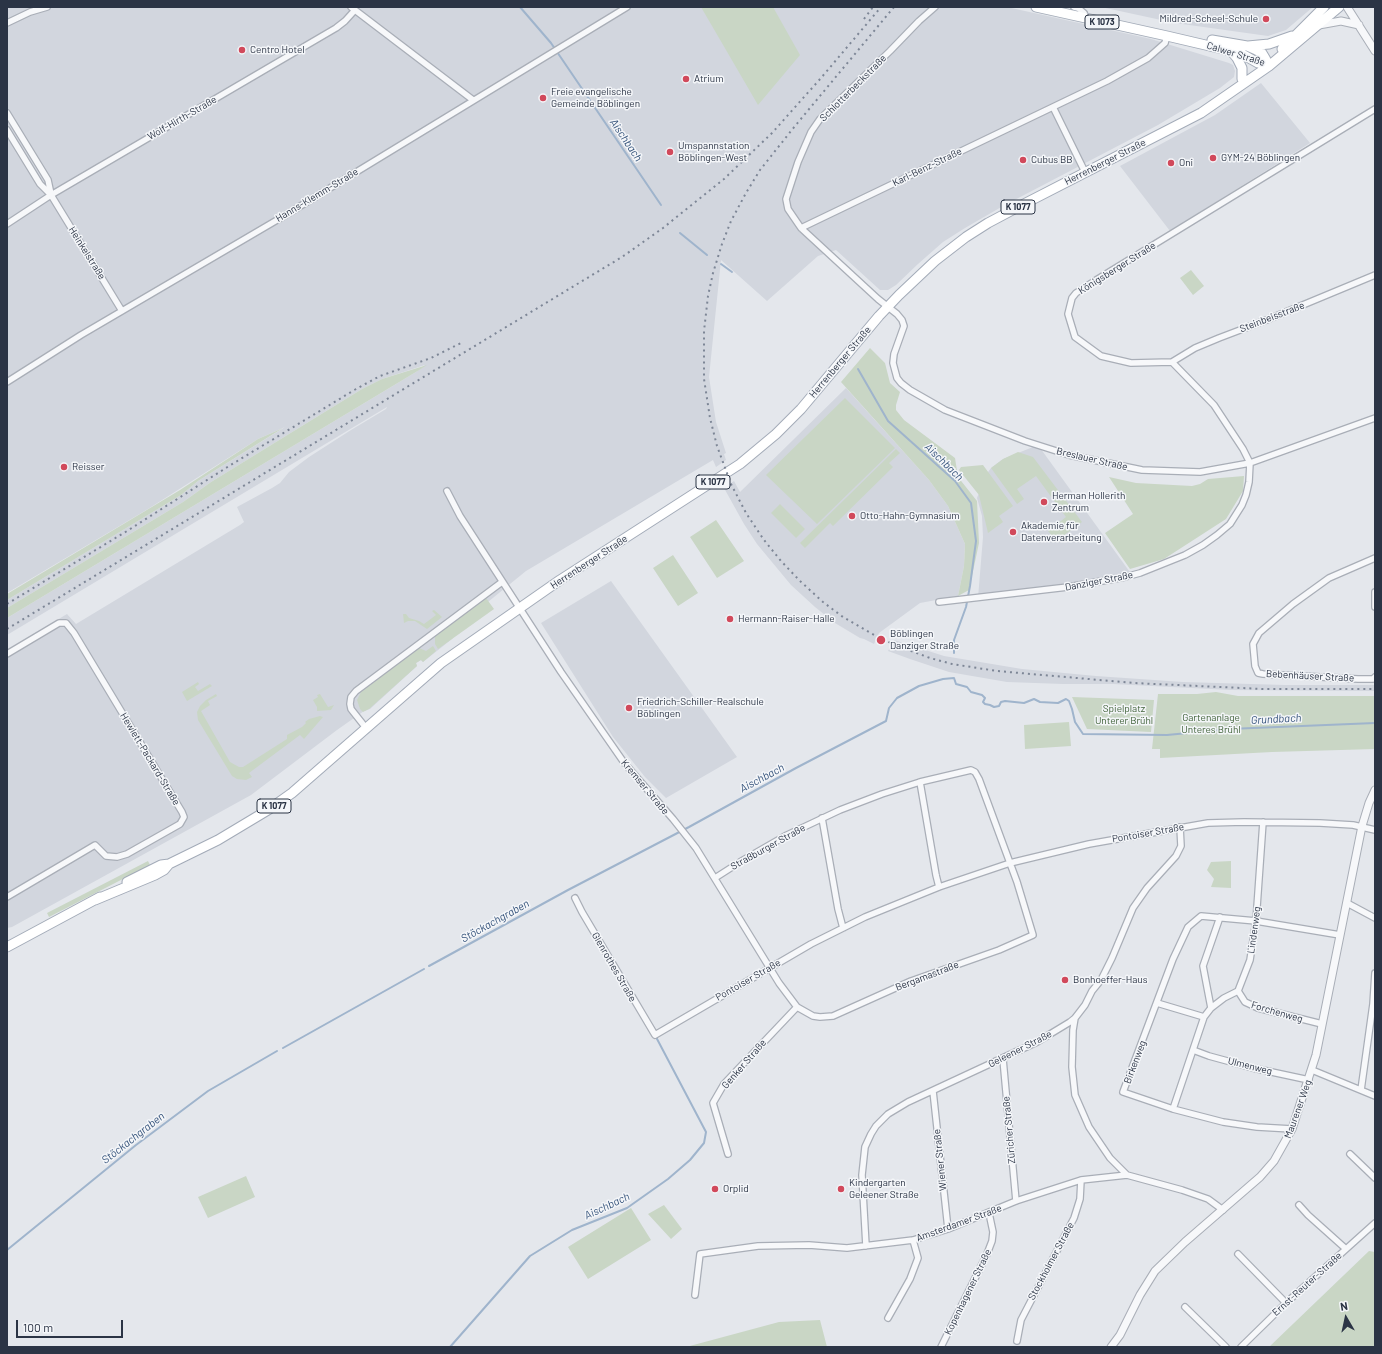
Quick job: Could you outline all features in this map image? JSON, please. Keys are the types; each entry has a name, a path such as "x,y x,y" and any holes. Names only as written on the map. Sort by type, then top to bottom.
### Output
{"main road":[{"name":"Calwer Straße","path":"1036,7 1232,51 1266,64"},
{"name":"Calwer Straße","path":"1054,7 1247,46 1262,53 1266,64"},
{"name":"Herrenberger Straße","path":"1168,130 1266,64 1324,7"},
{"name":"Herrenberger Straße","path":"7,947 95,900 156,875 169,864 218,840 268,810 292,793 441,663 571,572 730,472 753,454 801,409 888,307 935,261 976,230 1083,169 1184,123 1213,106 1339,7"},
{"name":"K 1073","path":"1247,46 1273,43 1295,34"},
{"path":"1232,51 1242,68 1242,79"}],"street":[{"path":"7,23 30,12 47,7"},
{"name":"Hanns-Klemm-Straße","path":"7,382 122,311 289,213 627,7"},
{"name":"Schlotterbeckstraße","path":"888,307 802,228 788,209 786,199 798,162 811,132 820,119 890,51 919,20 935,7"},
{"name":"Calwer Straße","path":"1074,7 1078,8 1084,13"},
{"path":"1347,7 1375,51"},
{"name":"Wolf-Hirth-Straße","path":"7,224 51,195 336,28 345,21 353,8 473,100"},
{"path":"1318,25 1341,21 1359,25"},
{"name":"Karl-Benz-Straße","path":"802,228 1107,81 1148,58 1165,43 1168,36"},
{"path":"1053,107 1083,169"},
{"name":"Königsberger Straße","path":"1172,362 1131,363 1101,356 1074,337 1068,314 1072,298 1076,293 1093,282 1375,108"},
{"name":"Heinkelstraße","path":"7,113 48,180 51,195"},
{"name":"Heinkelstraße","path":"7,130 40,184 51,195 122,311"},
{"name":"Steinbeisstraße","path":"1172,362 1195,348 1375,275"},
{"name":"Breslauer Straße","path":"888,307 899,316 904,326 894,354 894,370 897,378 910,390 945,410 1058,452 1142,470 1200,472 1250,463 1375,418"},
{"path":"1172,362 1214,405 1243,449 1250,463"},
{"name":"Danziger Straße","path":"939,602 1068,587 1125,577 1140,573 1185,555 1203,545 1230,524 1242,505 1246,494 1249,482 1250,463"},
{"path":"447,491 460,516 519,608"},
{"name":"Bebenhäuser Straße","path":"1375,558 1329,578 1293,604 1259,633 1255,637 1253,644 1255,666 1258,673 1358,679 1372,679 1375,677"},
{"path":"366,728 351,709 350,704 356,691 502,582"},
{"path":"1375,592 1375,606"},
{"name":"Kremser Straße","path":"519,608 617,753 685,834 715,878 769,968"},
{"name":"Hewlett-Packard-Straße","path":"7,654 59,623 66,623 86,653 184,817 180,824 140,848 117,857 106,856 95,845 7,897"},
{"name":"Straßburger Straße","path":"715,878 787,835 856,803 920,782 967,770 975,772 979,779 1010,863"},
{"path":"920,782 939,887"},
{"name":"Maurener Weg","path":"1111,1347 1120,1335 1140,1295 1155,1271 1185,1242 1260,1177 1274,1161 1292,1129 1312,1070 1362,826 1369,803 1375,790"},
{"path":"822,818 838,909 843,928"},
{"name":"Pontoiser Straße","path":"655,1035 769,968 843,928 893,905 939,887 1010,863 1089,844 1180,827 1208,824 1263,822 1320,823 1362,826 1375,830"},
{"name":"Lindenweg","path":"1238,991 1250,960 1256,921 1263,822"},
{"name":"Geleener Straße","path":"866,1246 862,1174 865,1147 876,1126 888,1114 908,1102 1037,1042 1075,1018 1098,984 1112,958 1133,908 1147,888 1176,856 1181,846 1180,827"},
{"name":"Bergamastraße","path":"769,968 797,1007 813,1016 820,1018 833,1016 911,980 999,950 1033,935 1010,863"},
{"name":"Glenrothes Straße","path":"575,898 655,1035"},
{"path":"1347,903 1375,918"},
{"name":"Birkenweg","path":"1292,1129 1257,1127 1222,1122 1173,1110 1123,1092 1157,1003 1172,958 1188,926 1202,916 1220,917 1256,921 1340,935"},
{"path":"1211,1008 1203,966 1220,917"},
{"path":"1361,1090 1373,1004 1375,973"},
{"path":"1173,1110 1204,1017 1211,1008 1224,998 1238,991"},
{"name":"Forchenweg","path":"1238,991 1245,1002 1258,1008 1322,1024"},
{"path":"1157,1003 1204,1017"},
{"name":"Genker Straße","path":"728,1154 713,1103 724,1084 797,1007"},
{"path":"1075,1018 1073,1030 1072,1066 1075,1095 1088,1127 1110,1158 1127,1175"},
{"name":"Ulmenweg","path":"1192,1050 1253,1068 1309,1080"},
{"name":"Züricher Straße","path":"1003,1059 1016,1201"},
{"path":"1312,1070 1375,1096"},
{"name":"Wiener Straße","path":"933,1091 948,1229"},
{"path":"1350,1154 1375,1178"},
{"name":"Amsterdamer Straße","path":"695,1295 700,1254 758,1246 809,1245 847,1248 914,1240 948,1229 1016,1201 1081,1180 1127,1175 1182,1190 1208,1199 1223,1210"},
{"name":"Stockholmer Straße","path":"1017,1341 1020,1320 1074,1218 1080,1199 1081,1180"},
{"path":"1299,1205 1346,1249"},
{"name":"Kopenhagener Straße","path":"941,1347 992,1241 993,1232 989,1213"},
{"name":"Ernst-Reuter-Straße","path":"1241,1347 1286,1302 1375,1223"},
{"path":"888,1318 910,1279 918,1258 914,1240"},
{"path":"1238,1254 1286,1302"},
{"path":"1185,1307 1226,1347"}],"shaded area":[{"path":"7,7 1007,7 1151,39 1229,63 1233,65 1235,71 1234,77 1220,88 1158,125 1003,206 965,228 943,242 896,285 888,290 880,290 836,250 818,256 767,301 721,260 709,377 716,422 726,453 724,454 726,460 716,467 713,460 526,571 483,606 452,639 423,662 421,660 416,663 417,666 370,709 364,711 337,730 251,795 12,927 7,928 7,650 67,614 76,624 240,525 244,522 237,507 280,483 289,472 309,457 387,407 7,635 7,618 416,372 425,365 382,379 362,389 211,482 183,502 7,608 7,600 181,495 198,481 285,427 258,439 148,509 7,593"},
{"path":"1101,7 1313,7 1286,30 1268,36 1175,23"},
{"path":"1261,83 1310,143 1170,231 1120,166 1215,115"},
{"name":"Otto-Hahn-Gymnasium","path":"846,388 929,480 948,506 965,544 964,566 958,596 920,603 879,633 874,644 860,638 835,623 791,585 757,544 724,488 734,481 740,492"},
{"path":"1038,445 1132,575 978,598 983,537 982,516 977,498 985,476 991,468 1003,459"},
{"path":"611,581 737,757 666,798 645,777 613,737 541,623"},
{"path":"894,640 944,656 1022,669 1183,682 1285,685 1375,685 1375,691 1231,690 1113,684 1007,682 949,672 888,651"}],"green space":[{"path":"701,7 773,7 800,55 758,105"},
{"path":"1191,270 1204,286 1193,295 1180,278"},
{"path":"870,348 885,363 890,383 900,392 896,410 904,420 955,458 958,477 977,501 979,543 969,590 958,596 964,566 965,544 948,506 929,480 841,382"},
{"path":"427,365 7,618 7,608 183,502 211,482 362,389 382,379"},
{"path":"845,398 895,448 817,524 766,475"},
{"path":"283,428 198,481 181,495 7,600 7,594 180,490 258,439"},
{"path":"896,449 900,453 889,463 893,467 833,526 830,523 805,548 800,543"},
{"path":"1018,452 1033,457 1082,522 1056,541 1048,531 1066,517 1036,476 1017,489 1024,499 1017,504 991,468 1003,459"},
{"path":"983,465 1013,506 999,516 1003,522 988,533 979,495 959,470 961,467"},
{"path":"1244,476 1243,491 1226,519 1164,559 1130,569 1105,533 1133,514 1109,477 1136,483 1192,486 1200,484 1208,479"},
{"path":"780,504 805,529 796,538 771,513"},
{"path":"716,520 744,561 717,578 690,537"},
{"path":"673,555 698,593 678,606 653,568"},
{"path":"486,598 494,609 438,649 435,644 435,636"},
{"path":"434,610 442,617 427,629 415,621 408,621 404,623 403,614 406,614 409,618 424,624 436,615 432,611"},
{"path":"433,646 436,651 423,662 421,660 416,663 417,666 369,709 363,712 360,709 357,700 361,692 419,648 426,651"},
{"path":"198,682 199,684 195,687 198,691 210,684 212,686 187,701 182,692"},
{"name":"Gartenanlage Unteres Brühl","path":"1216,692 1238,696 1375,696 1375,749 1272,752 1160,758 1160,749 1152,749 1158,694 1197,694"},
{"path":"216,694 217,696 208,701 210,705 201,711 230,762 239,767 243,767 287,739 287,735 302,727 309,719 320,716 323,717 304,739 300,735 249,773 252,777 246,780 237,779 232,776 198,720 197,712 200,706"},
{"path":"320,694 328,707 334,705 331,710 317,711 317,707 313,700"},
{"name":"Spielplatz Unterer Brühl","path":"1072,697 1154,700 1151,732 1087,729"},
{"path":"1069,722 1071,746 1025,749 1024,725"},
{"path":"148,861 150,865 49,917 47,913"},
{"path":"1231,861 1231,888 1211,887 1214,879 1207,870 1211,862"},
{"path":"246,1176 255,1197 208,1218 198,1197"},
{"path":"664,1205 682,1229 671,1239 648,1214"},
{"path":"631,1208 651,1240 588,1279 568,1247"},
{"path":"1369,1251 1375,1252 1375,1347 1269,1347"},
{"path":"820,1320 827,1347 686,1347 779,1322"}],"waterway":[{"name":"Aischbach","path":"520,7 551,43 661,205"},
{"name":"Aischbach","path":"680,233 707,255"},
{"name":"Aischbach","path":"721,264 732,272"},
{"name":"Aischbach","path":"858,369 888,421 955,481 971,503 976,541 966,607 954,640 954,653"},
{"name":"Aischbach","path":"429,966 568,890 886,721 889,708 897,698 919,686 943,679 954,678 956,684 967,687 971,692 982,695 985,698 983,702 994,707 999,706 1001,702 1005,701 1024,703 1034,699 1040,702 1058,703 1066,699 1069,701 1075,722 1083,734 1167,735 1229,729 1375,723"},
{"name":"Stöckachgraben","path":"283,1048 424,969"},
{"name":"Aischbach","path":"450,1347 530,1256 572,1230 627,1208 668,1179 690,1160 704,1143 706,1132 656,1037"},
{"name":"Stöckachgraben","path":"7,1250 136,1145 208,1091 277,1051"}],"railway":[{"path":"864,19 873,7"},
{"path":"7,629 622,257 663,228 724,179 772,133 881,7"},
{"path":"894,7 760,170 731,221 713,273 708,296 704,331 704,379 710,418 717,446 731,484 746,513 764,540 800,581 823,602 843,617 895,645 930,658 952,664 997,671 1134,683 1263,689 1375,689"},
{"path":"7,604 356,389 380,376 431,358 463,342"}],"place":[{"name":"Mildred-Scheel-Schule","path":"1266,19"},
{"name":"Centro Hotel","path":"242,50"},
{"name":"Atrium","path":"686,79"},
{"name":"Freie evangelische Gemeinde Böblingen","path":"543,98"},
{"name":"Umspannstation Böblingen-West","path":"670,152"},
{"name":"GYM-24 Böblingen","path":"1213,158"},
{"name":"Cubus BB","path":"1023,160"},
{"name":"Oni","path":"1171,163"},
{"name":"Reisser","path":"64,467"},
{"name":"Herman Hollerith Zentrum","path":"1044,502"},
{"name":"Otto-Hahn-Gymnasium","path":"852,516"},
{"name":"Akademie für Datenverarbeitung","path":"1013,532"},
{"name":"Hermann-Raiser-Halle","path":"730,619"},
{"name":"Böblingen Danziger Straße","path":"881,640"},
{"name":"Friedrich-Schiller-Realschule Böblingen","path":"629,708"},
{"name":"Bonhoeffer-Haus","path":"1065,980"},
{"name":"Orplid","path":"715,1189"},
{"name":"Kindergarten Geleener Straße","path":"841,1189"}],"water label":[{"name":"Grundbach","path":"1276,719"}]}
